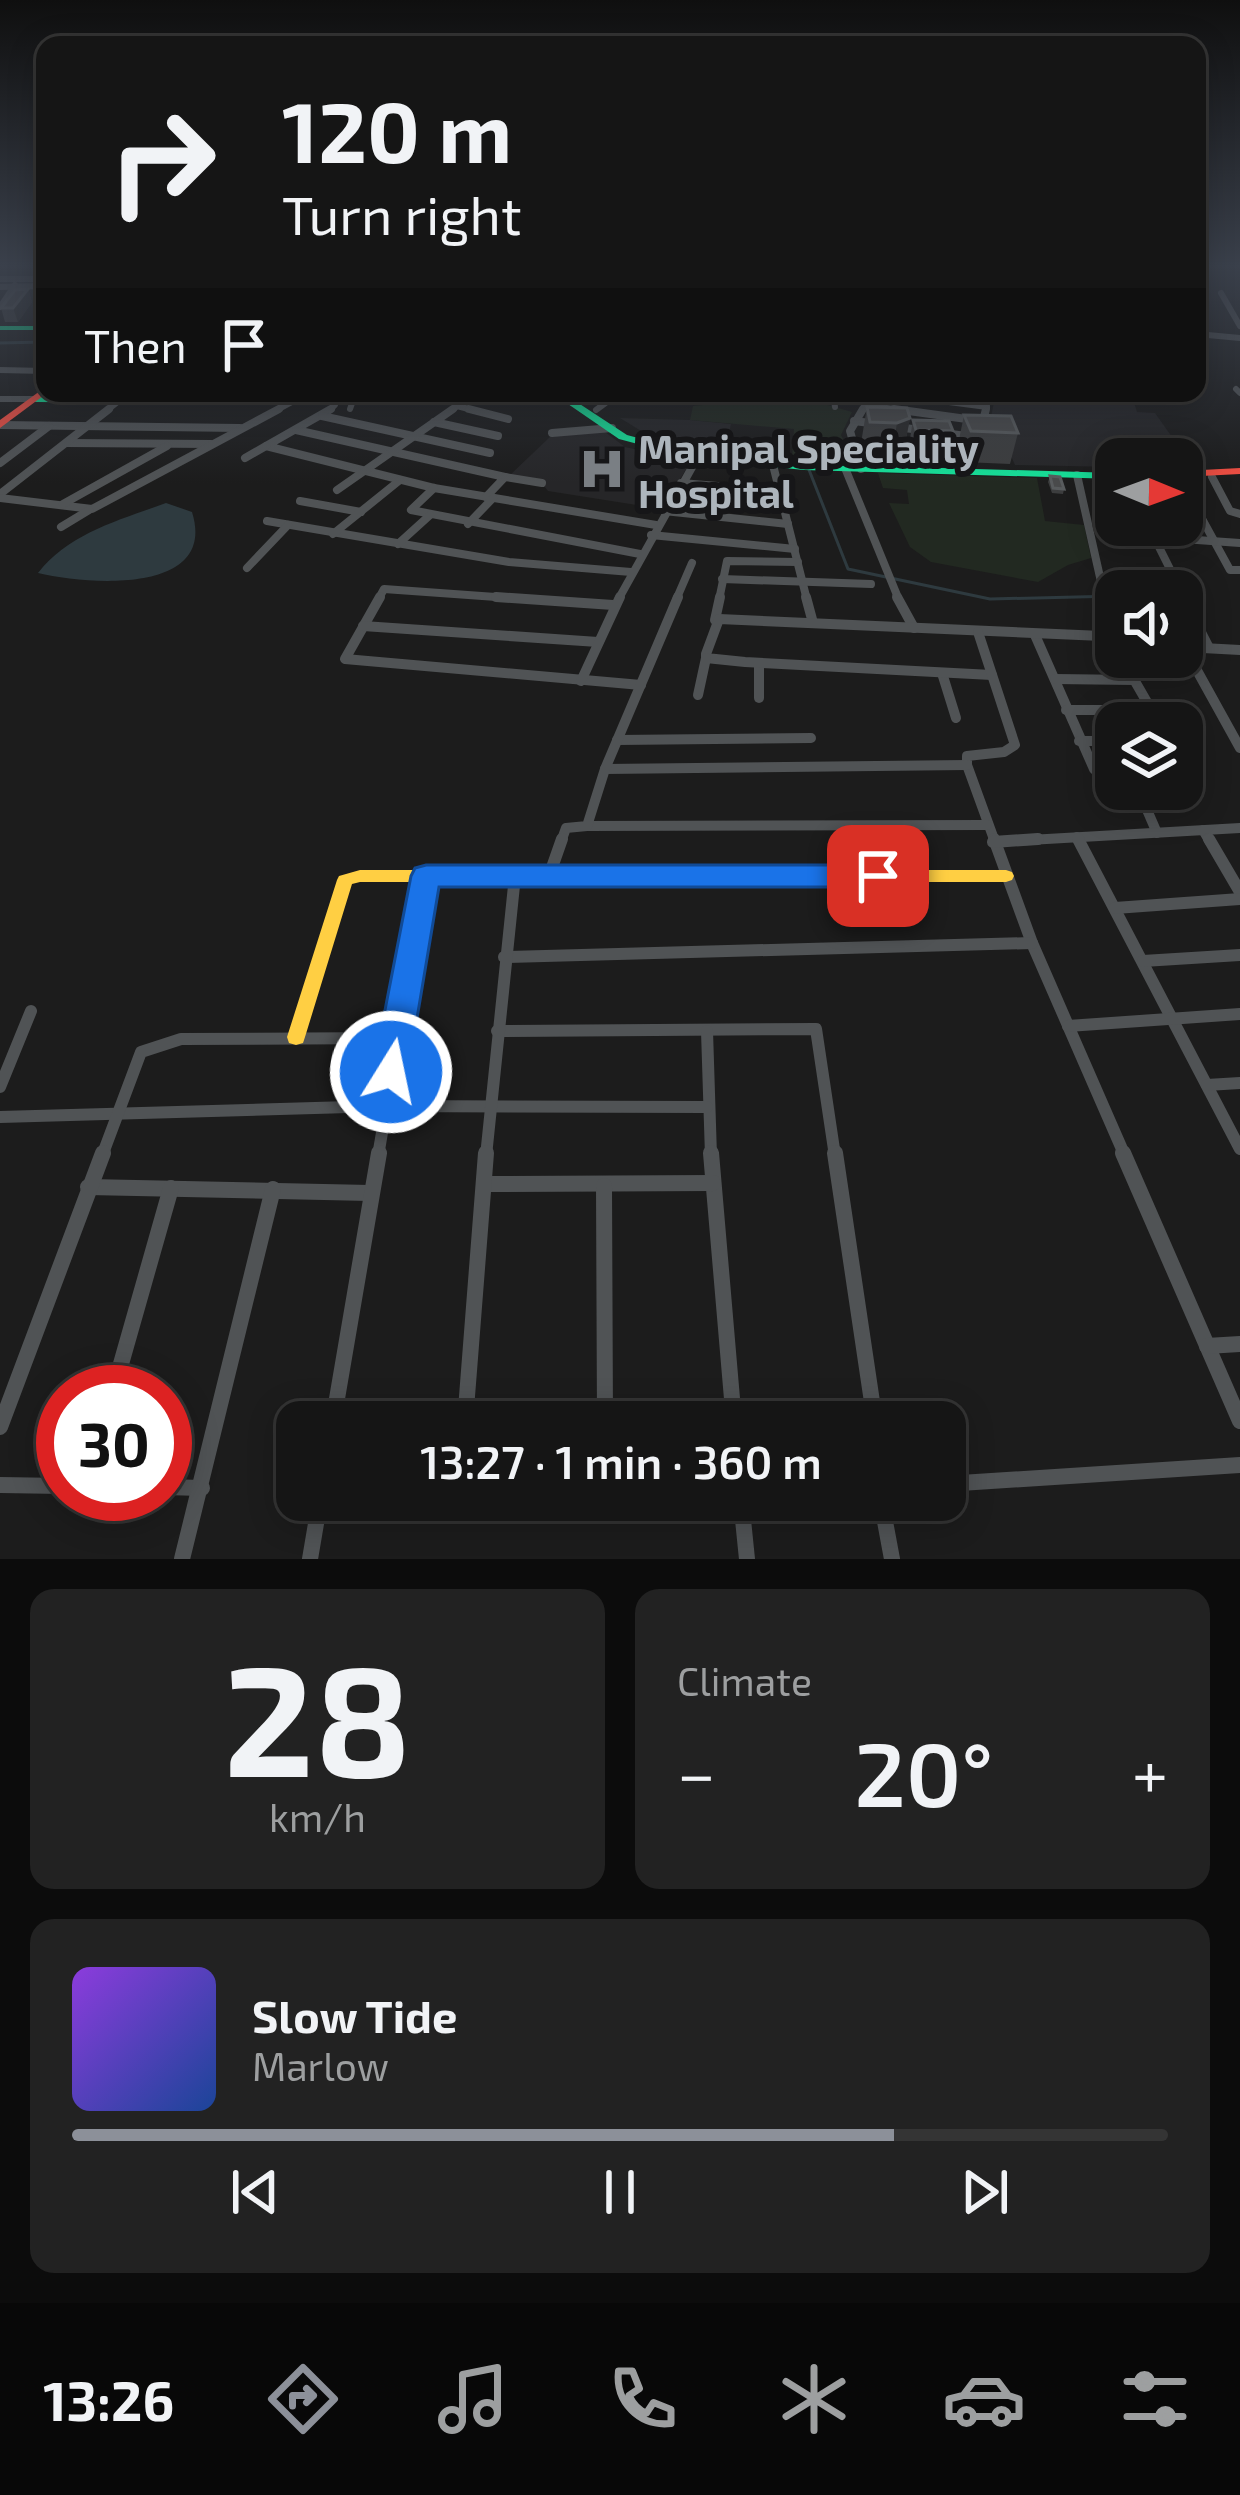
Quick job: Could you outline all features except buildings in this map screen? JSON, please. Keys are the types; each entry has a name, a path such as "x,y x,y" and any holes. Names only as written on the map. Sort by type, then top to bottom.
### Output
{"main road":[{"path":"0,425 36,397"},
{"path":"566,402 633,441 699,455 773,465 1095,475"},
{"path":"583,402 638,438 699,455 856,467 902,461 1095,473"},
{"path":"1203,475 1240,473"},
{"path":"1203,477 1240,473"},
{"path":"296,1037 345,880 1006,876"}],"street":[{"path":"0,370 36,371"},
{"path":"0,399 36,394"},
{"path":"0,496 118,402"},
{"path":"61,527 292,402"},
{"path":"245,458 322,416 334,402"},
{"path":"337,490 463,402"},
{"path":"596,410 607,402"},
{"path":"701,406 703,402"},
{"path":"835,402 836,407"},
{"path":"868,402 850,431 856,467 888,579 914,628"},
{"path":"953,402 987,406"},
{"path":"854,422 978,441 988,402"},
{"path":"865,405 983,422"},
{"path":"457,406 508,419"},
{"path":"322,416 490,453"},
{"path":"434,422 497,436"},
{"path":"0,425 244,428"},
{"path":"0,463 49,426"},
{"path":"894,438 895,427"},
{"path":"552,433 612,428"},
{"path":"296,430 542,483"},
{"path":"67,443 214,444"},
{"path":"60,505 171,444"},
{"path":"949,445 957,468"},
{"path":"266,446 434,488 653,530 795,549"},
{"path":"581,681 640,554 699,455"},
{"path":"773,465 813,623"},
{"path":"1077,475 1098,570"},
{"path":"468,524 505,477"},
{"path":"1212,477 1230,511 1240,515"},
{"path":"333,534 400,480"},
{"path":"681,483 781,491"},
{"path":"434,488 410,510 640,554"},
{"path":"0,496 92,508"},
{"path":"300,501 361,512"},
{"path":"664,511 788,524"},
{"path":"398,544 430,515"},
{"path":"267,521 509,562 631,572"},
{"path":"1203,521 1240,585"},
{"path":"247,568 289,525"},
{"path":"1203,540 1240,543"},
{"path":"698,695 722,579 731,560 798,562"},
{"path":"587,826 605,769 692,563"},
{"path":"722,579 871,584"},
{"path":"614,605 391,589 381,592 345,659 641,685"},
{"path":"715,620 1095,636"},
{"path":"363,626 598,642"},
{"path":"978,632 1015,746 1004,752 967,756 967,765 1032,943 1240,1421"},
{"path":"1035,635 1095,770"},
{"path":"1203,636 1209,648"},
{"path":"1240,650 1184,646 1240,748"},
{"path":"706,658 992,675"},
{"path":"759,662 759,698"},
{"path":"942,673 956,718"},
{"path":"1055,679 1134,680 1146,702"},
{"path":"1066,710 1095,710"},
{"path":"617,740 811,738"},
{"path":"1079,741 1095,741"},
{"path":"605,769 967,765"},
{"path":"1147,810 1157,833"},
{"path":"549,876 566,828 987,825"},
{"path":"993,842 1240,828"},
{"path":"1115,908 1240,896 1203,830"},
{"path":"1077,837 1240,1149"},
{"path":"336,1401 426,876"},
{"path":"468,1401 490,1108 515,876"},
{"path":"504,957 1032,943"},
{"path":"1143,961 1240,955"},
{"path":"0,1087 31,1011"},
{"path":"1068,1026 1240,1014"},
{"path":"497,1031 816,1029 872,1401"},
{"path":"707,1031 707,1107 732,1401"},
{"path":"0,1427 141,1052 154,1044 397,1038"},
{"path":"1207,1085 1240,1083"},
{"path":"0,1117 384,1106 707,1107"},
{"path":"484,1184 713,1183"},
{"path":"604,1186 605,1401"},
{"path":"88,1187 370,1193"},
{"path":"121,1365 171,1188"},
{"path":"182,1559 273,1189"},
{"path":"1207,1346 1240,1344"},
{"path":"966,1483 1240,1465"},
{"path":"0,1484 36,1485"},
{"path":"192,1488 202,1488"},
{"path":"310,1559 316,1521"},
{"path":"743,1521 747,1559"},
{"path":"885,1521 892,1559"}],"shaded area":[{"path":"788,402 852,412 841,435 854,460 792,458 794,429 690,420 693,406"},
{"path":"994,402 1134,402 1137,412 1155,413 1173,438 1095,438 1095,467 1015,465 1006,445 985,445"},
{"path":"620,418 731,424 725,453 651,437"},
{"name":"Manipal Speciality Hospital","path":"605,432 625,447 691,461 662,509 548,491 541,482 509,476 551,436"},
{"path":"878,473 1037,478 1045,521 1084,525 1091,558 1038,582 931,562 910,547 889,503 909,504 907,490 883,488"},
{"path":"166,503 192,512 195,539 186,558 168,571 116,581 38,573 80,538"}],"waterway":[{"path":"0,343 36,342"},
{"path":"802,452 848,569 990,599 1095,596"}],"traffic: fast":[{"path":"570,402 623,437 694,456 804,467 1095,475"}],"traffic: slow":[{"path":"296,1037 345,880 360,876 1006,876"}],"traffic: jam":[{"path":"0,425 36,397"},
{"path":"1203,473 1240,471"}],"place":[{"name":"Manipal Speciality Hospital","path":"602,469"}],"route":[{"path":"391,1072 426,876 878,876"}]}
